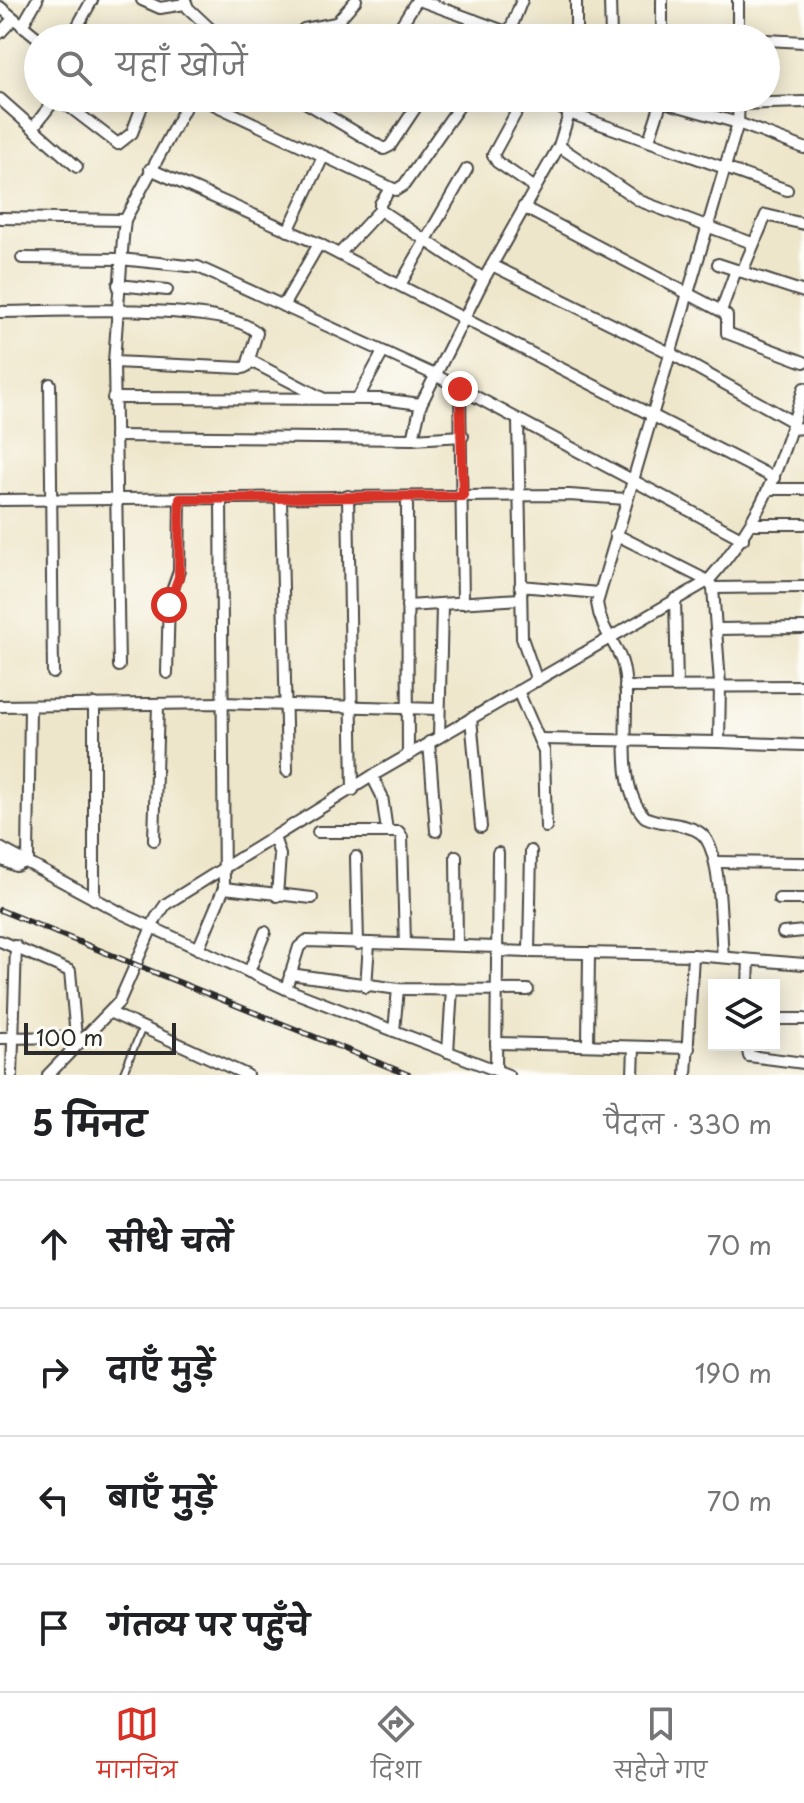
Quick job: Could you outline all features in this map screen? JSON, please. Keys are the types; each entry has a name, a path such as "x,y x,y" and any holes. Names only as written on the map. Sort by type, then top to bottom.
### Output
{"street":[{"path":"0,33 18,22 37,0"},
{"path":"79,24 92,0"},
{"path":"142,0 160,8 185,2 206,24"},
{"path":"329,24 336,23 356,0"},
{"path":"402,24 418,0 483,24"},
{"path":"513,24 522,0"},
{"path":"576,0 576,24"},
{"path":"610,0 611,24"},
{"path":"662,0 662,24"},
{"path":"738,0 738,24"},
{"path":"0,7 24,27"},
{"path":"471,24 474,20"},
{"path":"780,41 804,42"},
{"path":"0,99 77,167"},
{"path":"780,102 804,102"},
{"path":"33,128 46,112"},
{"path":"76,112 118,144 132,133 140,112"},
{"path":"119,666 113,398 115,310 120,259 125,220 182,112"},
{"path":"229,112 390,189 401,189 455,112"},
{"path":"322,112 384,149 390,146 413,112"},
{"path":"516,112 493,155 497,162 535,188"},
{"path":"649,140 658,112"},
{"path":"700,112 804,148"},
{"path":"723,957 715,862 710,844 701,833 653,821 638,810 630,792 623,662 608,639 598,612 599,593 615,534 708,228 738,112"},
{"path":"413,439 421,404 484,279 559,146 569,113 724,165 787,190"},
{"path":"559,146 640,201 752,243"},
{"path":"288,231 323,157"},
{"path":"150,169 319,244 465,317 772,484 804,489"},
{"path":"400,285 467,169"},
{"path":"339,254 380,210 390,189"},
{"path":"523,207 721,311 727,316 727,333 804,362"},
{"path":"380,210 484,279"},
{"path":"721,311 766,215 804,224"},
{"path":"0,218 125,220"},
{"path":"283,306 319,244"},
{"path":"22,258 120,259 189,264 435,375 743,539"},
{"path":"718,264 804,292"},
{"path":"492,265 668,352 792,425 804,428"},
{"path":"118,285 167,290"},
{"path":"0,312 115,310 209,315 239,323 257,333 249,360 243,368 114,362"},
{"path":"358,398 383,352"},
{"path":"249,360 325,400"},
{"path":"50,384 53,673"},
{"path":"719,742 720,684 711,584 753,524 772,484 804,388"},
{"path":"460,389 463,603"},
{"path":"113,398 358,398 421,404"},
{"path":"518,420 523,647 537,681"},
{"path":"115,436 413,439 463,436"},
{"path":"0,500 348,496 626,499"},
{"path":"348,496 353,790"},
{"path":"407,497 408,756"},
{"path":"167,673 169,599 179,571 180,499"},
{"path":"198,949 224,888 221,499"},
{"path":"281,499 288,704 287,771"},
{"path":"753,524 804,524"},
{"path":"615,534 711,584"},
{"path":"48,1075 77,1041 111,1013 125,993 166,904 372,776 675,599 711,584 804,587"},
{"path":"520,586 599,593"},
{"path":"407,606 521,599"},
{"path":"675,599 677,685"},
{"path":"436,831 434,740 439,709 442,606"},
{"path":"717,629 804,628"},
{"path":"625,687 720,684 804,686"},
{"path":"518,691 545,760 546,827"},
{"path":"0,706 222,703 439,709"},
{"path":"94,704 94,899"},
{"path":"154,840 158,705"},
{"path":"28,861 30,706"},
{"path":"471,718 481,827"},
{"path":"539,739 804,745"},
{"path":"372,776 382,796 387,831"},
{"path":"318,832 399,832 402,837 405,943"},
{"path":"274,837 280,855 277,896"},
{"path":"0,848 152,929 286,989 508,1075"},
{"path":"529,952 531,851"},
{"path":"496,1070 498,853"},
{"path":"456,856 457,944"},
{"path":"356,857 366,987"},
{"path":"0,859 16,866 28,861"},
{"path":"715,862 804,863"},
{"path":"224,888 312,898"},
{"path":"779,899 804,899"},
{"path":"783,933 804,931"},
{"path":"249,972 265,932"},
{"path":"0,941 70,971 77,1041"},
{"path":"286,989 299,947 306,941 457,944 529,952 693,955 804,964"},
{"path":"12,1074 16,946"},
{"path":"588,1045 589,953"},
{"path":"686,1075 693,955"},
{"path":"748,979 749,960"},
{"path":"290,974 366,987 528,990"},
{"path":"394,1031 398,989"},
{"path":"448,1052 452,989"},
{"path":"111,1013 247,1075"},
{"path":"780,1019 804,1019"},
{"path":"0,1038 77,1041"},
{"path":"496,1043 689,1048"},
{"path":"633,1075 634,1047"},
{"path":"748,1051 749,1056 804,1063"}],"lane":[{"path":"123,1074 143,1025"}],"railway":[{"path":"0,910 409,1075"}],"route":[{"path":"169,605 179,577 180,499 463,496 460,389"}]}
